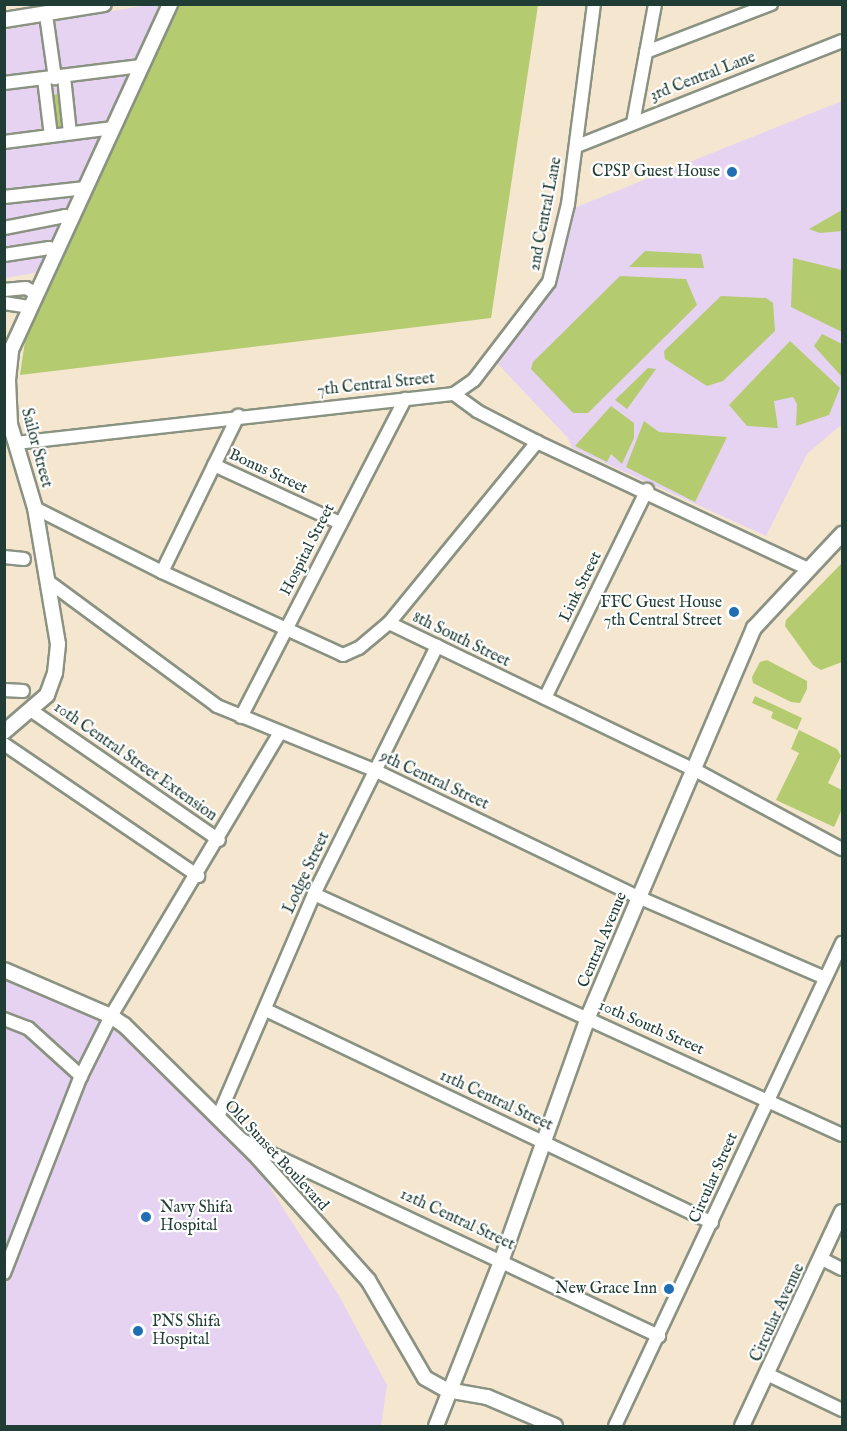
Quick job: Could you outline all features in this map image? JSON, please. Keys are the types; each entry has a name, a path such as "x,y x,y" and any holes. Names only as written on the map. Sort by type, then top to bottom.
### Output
{"street":[{"path":"4,20 104,4"},
{"name":"Sailor Street","path":"4,732 32,711 47,695 55,673 58,644 35,508 8,407 8,365 35,292 86,188 170,4"},
{"name":"2nd Central Lane","path":"454,394 474,380 549,282 576,146 594,4"},
{"path":"633,123 655,4"},
{"path":"646,52 771,4"},
{"path":"46,15 55,78 70,134"},
{"name":"3rd Central Lane","path":"576,146 843,41"},
{"path":"4,83 141,66"},
{"path":"51,136 55,78"},
{"path":"4,142 113,128"},
{"path":"4,197 86,188"},
{"path":"4,228 64,216 71,219"},
{"path":"4,255 49,248 55,251"},
{"path":"4,290 26,288 35,292"},
{"path":"4,303 29,307"},
{"name":"7th Central Street","path":"16,443 238,416 454,394 477,411 537,442 646,490 808,569"},
{"name":"Hospital Street","path":"241,717 405,399"},
{"name":"Bonus Street","path":"162,572 238,416"},
{"path":"389,623 537,442"},
{"name":"Bonus Street","path":"214,465 340,523"},
{"name":"Link Street","path":"545,699 646,490"},
{"name":"8th South Street","path":"35,508 162,572 343,655 359,648 389,623 695,771 843,849"},
{"name":"Central Avenue","path":"447,1390 502,1260 588,1017 638,897 695,771 754,628 843,534"},
{"path":"4,557 24,559"},
{"name":"9th Central Street","path":"49,582 217,706 280,734 374,770 638,897 825,978"},
{"name":"Lodge Street","path":"218,1118 315,894 437,646"},
{"path":"4,690 23,692"},
{"name":"10th Central Street Extension","path":"32,711 219,840"},
{"path":"4,1273 81,1076 111,1016 198,876 280,734"},
{"path":"4,744 198,876"},
{"name":"10th South Street","path":"315,894 843,1135"},
{"name":"Circular Street","path":"615,1426 712,1222 767,1099 843,943"},
{"name":"Old Sunset Boulevard","path":"4,970 111,1016 239,1139 368,1280 417,1368 447,1390"},
{"name":"11th Central Street","path":"266,1010 712,1222"},
{"path":"4,1019 28,1028 81,1076"},
{"name":"12th Central Street","path":"239,1139 502,1260 659,1336"},
{"name":"Circular Avenue","path":"742,1426 843,1212"},
{"path":"822,1259 843,1269"},
{"path":"767,1374 843,1410"},
{"path":"436,1426 447,1390 487,1397 555,1426"}],"shaded area":[{"path":"147,5 165,5 40,272 5,278 5,30"},
{"path":"842,101 842,424 807,454 766,536 572,448 568,438 496,362 556,286 574,208"},
{"name":"Navy Shifa Hospital","path":"4,969 111,1016 239,1139 338,1294 387,1385 381,1426 5,1426"}],"green space":[{"path":"176,5 538,5 491,318 20,375 28,321"},
{"path":"58,94 63,130 57,131 52,95"},
{"path":"842,210 842,231 820,233 809,229"},
{"path":"645,251 701,254 704,268 629,267"},
{"path":"793,258 842,270 842,332 791,307"},
{"path":"620,276 686,279 697,305 588,413 573,413 531,369 533,362"},
{"path":"721,296 766,298 773,303 775,331 723,381 707,386 665,359 664,351"},
{"path":"822,334 842,344 842,377 814,346"},
{"path":"790,341 840,388 829,415 796,426 797,404 793,397 774,401 778,428 747,426 729,405"},
{"path":"648,368 656,369 627,409 615,400"},
{"path":"611,406 634,423 634,438 622,464 611,454 607,462 575,446"},
{"path":"644,421 659,432 727,437 695,502 626,467"},
{"path":"842,563 842,662 821,670 813,665 785,626 786,620"},
{"path":"767,660 807,681 807,689 800,703 791,702 753,683 752,677 760,662"},
{"path":"755,696 802,718 797,730 771,718 773,712 752,703"},
{"path":"799,730 837,749 841,756 828,783 842,790 842,809 834,827 776,800 799,753 791,749"}],"place":[{"name":"CPSP Guest House","path":"732,172"},
{"name":"FFC Guest House 7th Central Street","path":"734,612"},
{"name":"Navy Shifa Hospital","path":"146,1217"},
{"name":"New Grace Inn","path":"669,1289"},
{"name":"PNS Shifa Hospital","path":"138,1331"}]}
